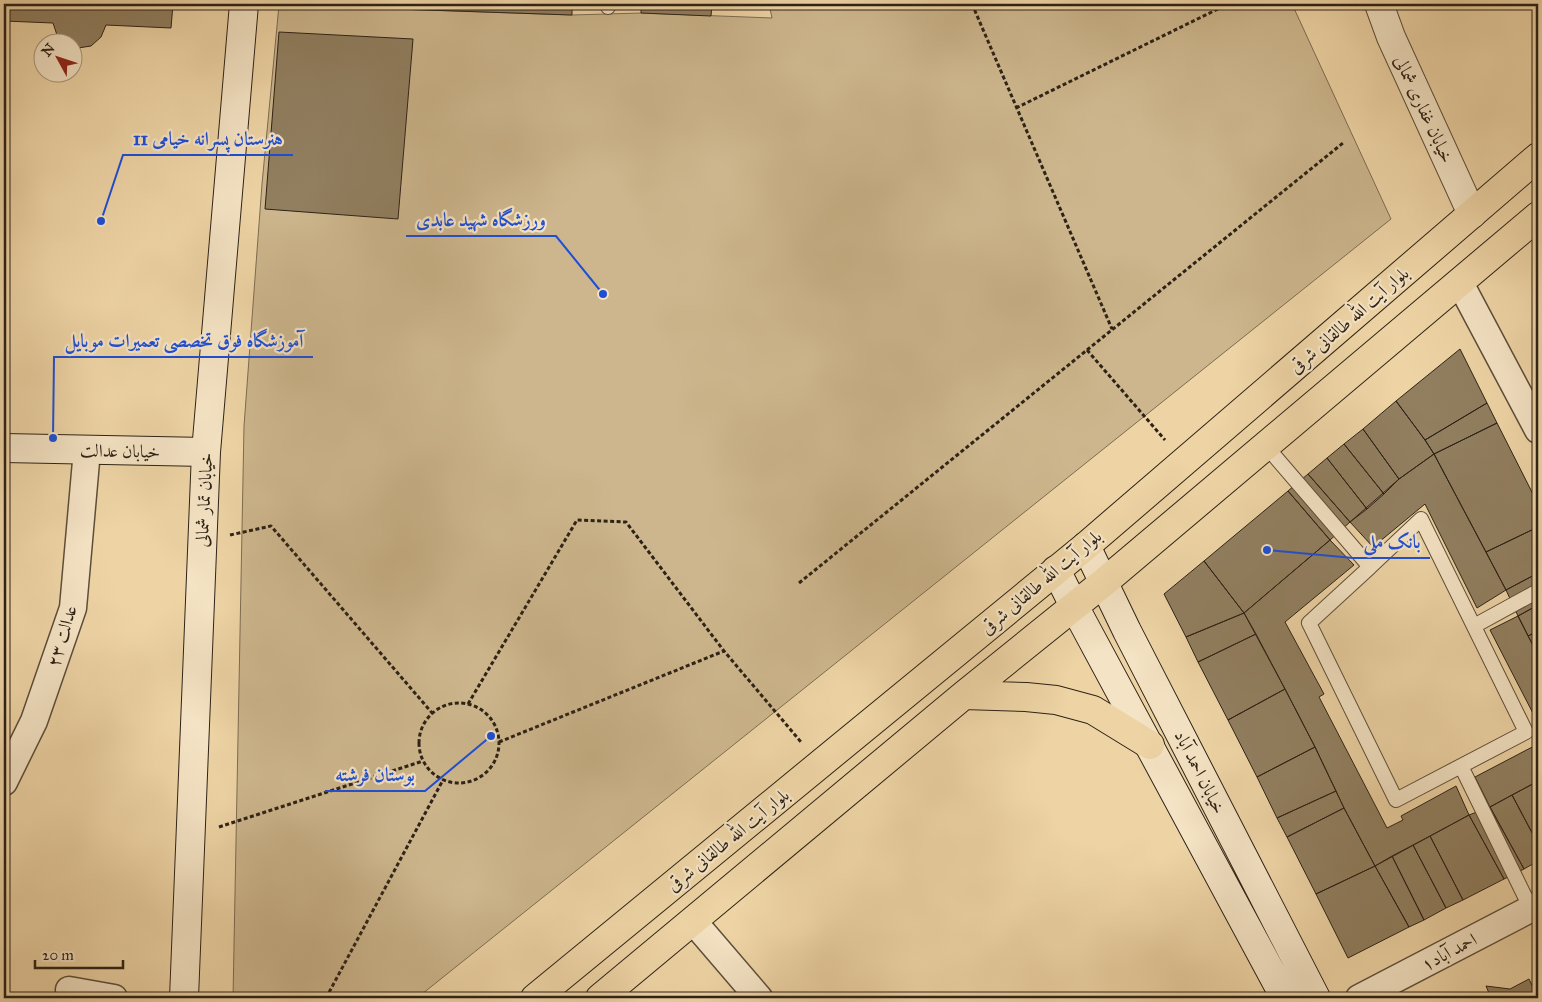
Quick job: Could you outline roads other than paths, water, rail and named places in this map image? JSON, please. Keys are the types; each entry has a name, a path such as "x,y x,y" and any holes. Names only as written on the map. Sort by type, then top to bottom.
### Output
{"main road":[{"name":"خیابان تمار شمالی","path":"184,998 206,452 244,4"},
{"name":"خیابان غفاری شمالی","path":"1379,4 1391,37 1472,214"},
{"name":"بلوار آیت الله طالقانی شرقی","path":"536,998 1086,546 1538,157"},
{"path":"600,998 964,695 1103,583 1538,216"},
{"name":"خیابان عدالت","path":"4,448 206,452"},
{"name":"خیابان احمد آباد","path":"1086,546 1103,583 1316,998"},
{"name":"خیابان احمد آباد","path":"1056,570 1285,998"},
{"path":"964,695 1056,700 1093,710 1150,745"}],"street":[{"path":"1460,283 1538,430"},
{"name":"عدالت ۲۳","path":"4,782 34,721 73,608 87,450"},
{"name":"احمد آباد۱","path":"1360,998 1535,907"},
{"path":"693,921 759,998"},
{"path":"69,990 114,998"}],"lane":[{"path":"1266,446 1370,567"},
{"path":"1421,519 1526,732 1396,800 1309,623 1370,567 1421,519"},
{"path":"1474,626 1538,591"},
{"path":"1461,766 1535,907"}],"place":[{"name":"هنرستان پسرانه خیامی 11","path":"101,221"},
{"name":"ورزشگاه شهید عابدی","path":"603,294"},
{"name":"آموزشگاه فوق تخصصی تعمیرات موبایل","path":"53,438"},
{"name":"بانک ملی","path":"1267,550"},
{"name":"بوستان فرشته","path":"491,736"}]}
